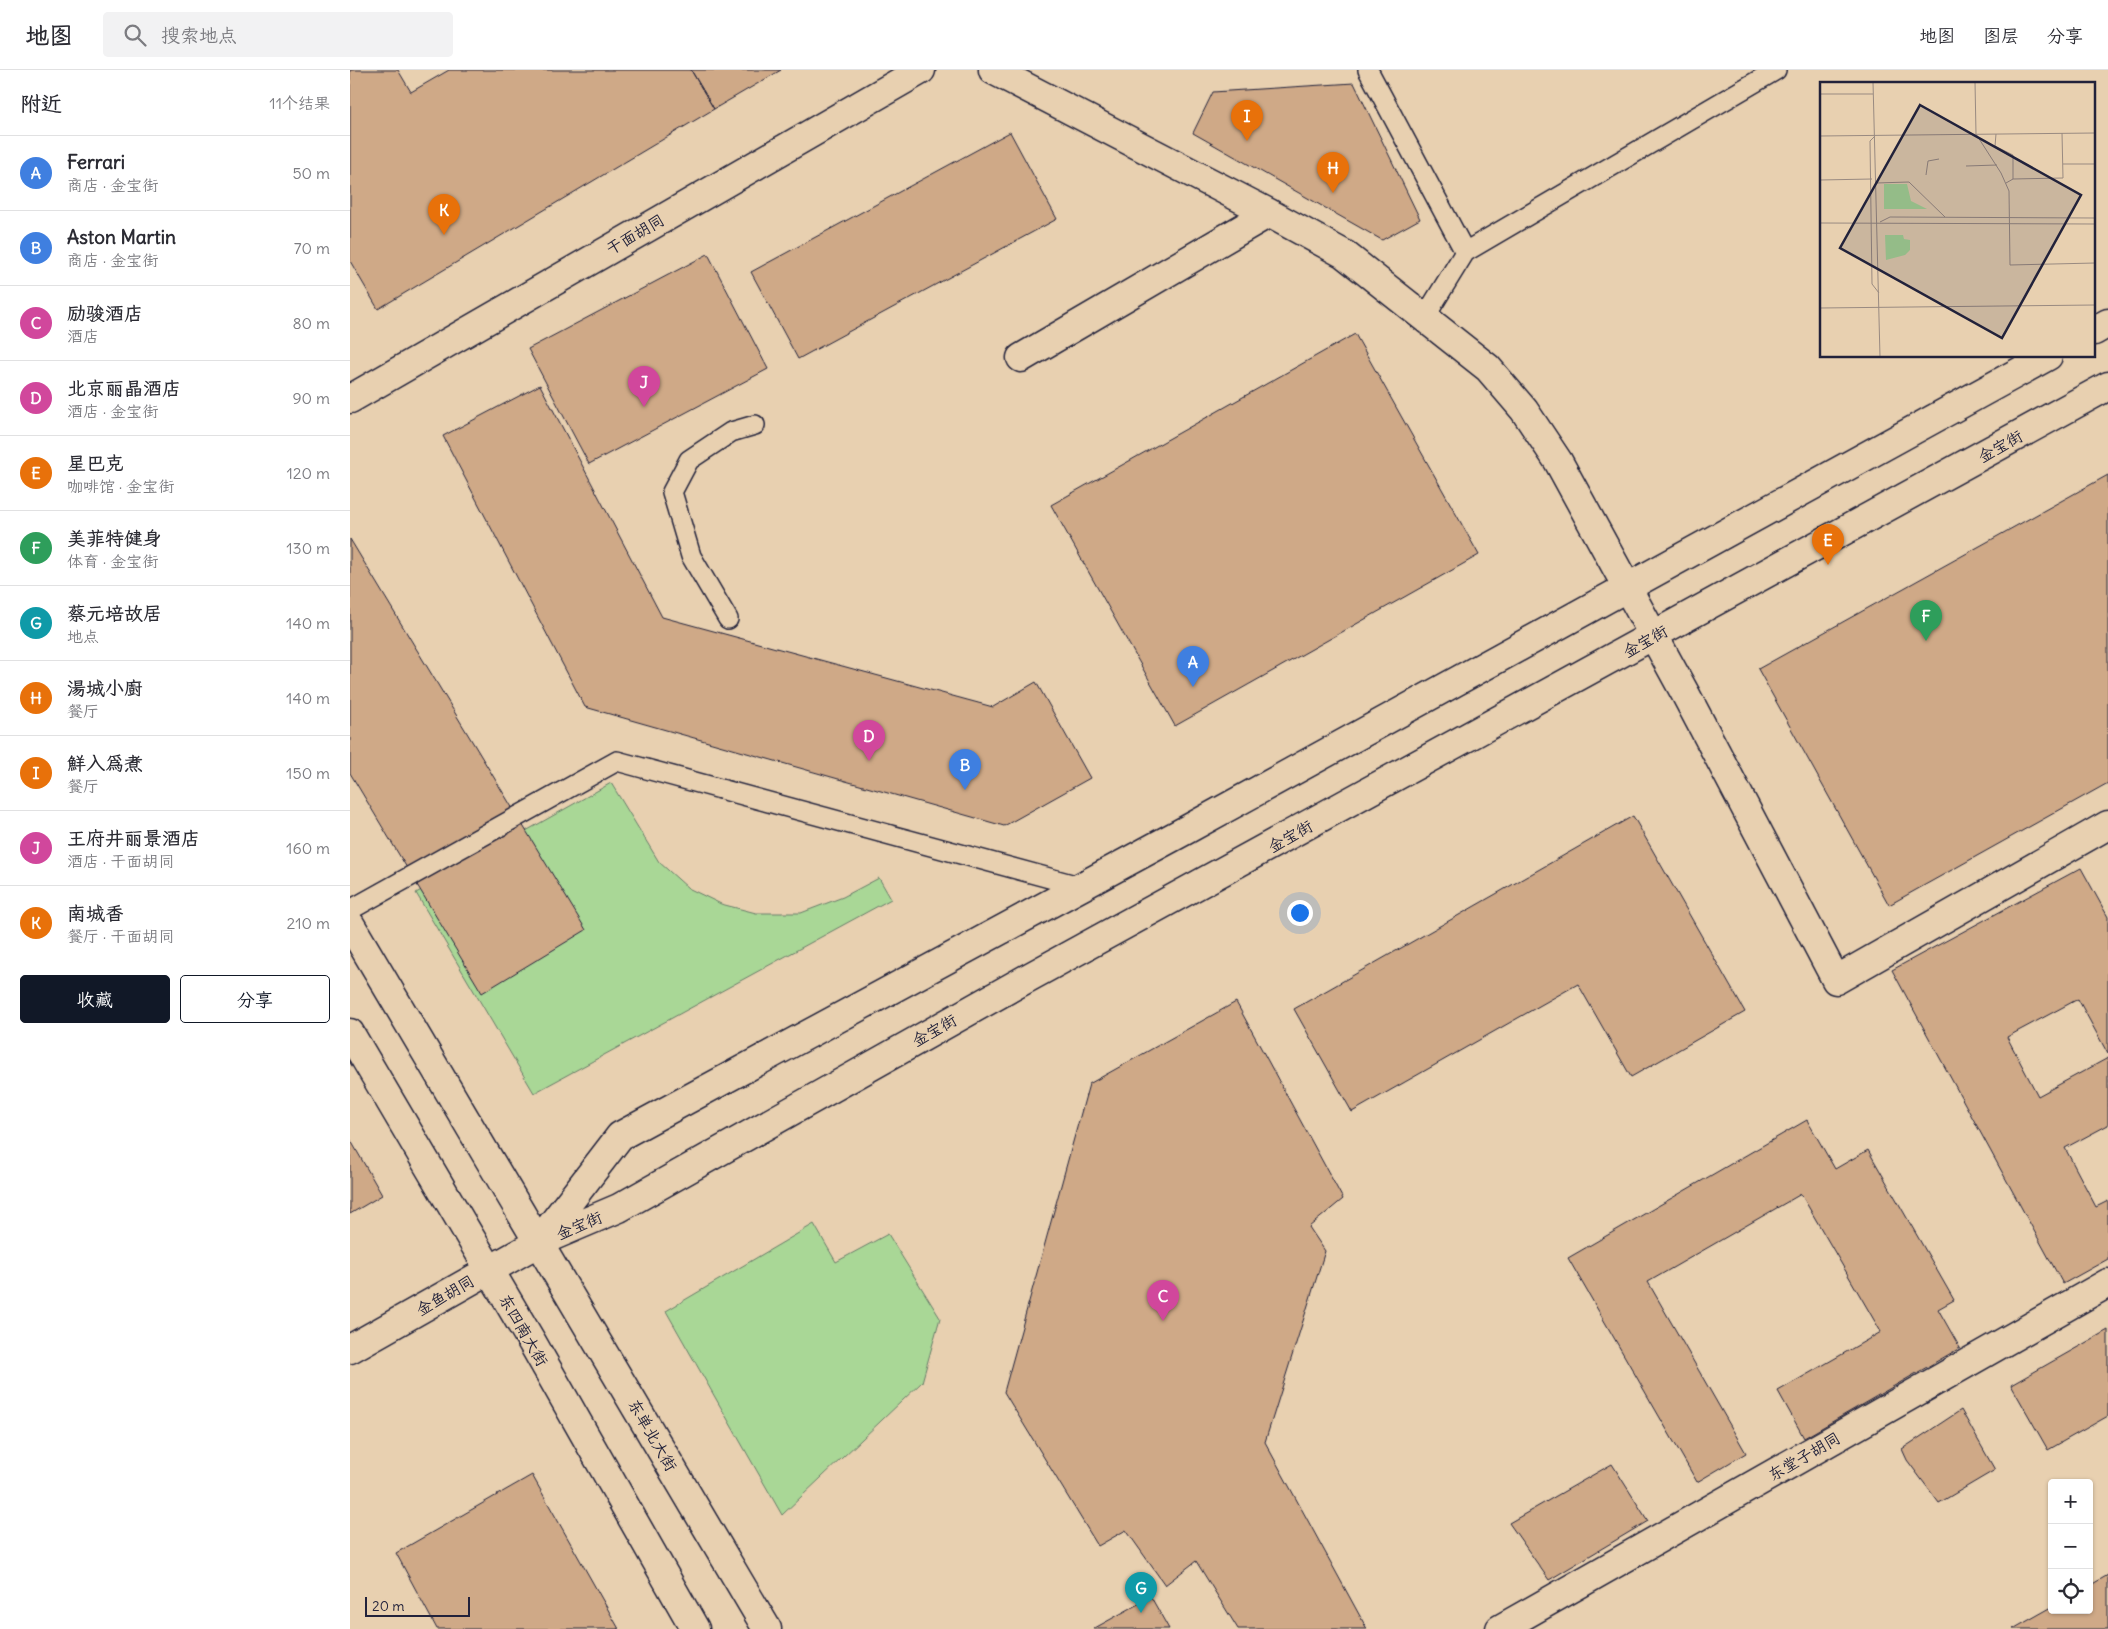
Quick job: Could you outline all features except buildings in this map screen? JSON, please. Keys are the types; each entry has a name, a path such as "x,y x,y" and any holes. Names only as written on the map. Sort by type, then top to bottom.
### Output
{"main road":[{"name":"干面胡同","path":"350,399 921,70"},
{"path":"993,70 1344,254 1488,368 1524,410 1558,461 1628,588 1836,980 2108,825"},
{"path":"1021,358 1269,213"},
{"path":"2096,330 2108,324"},
{"name":"金宝街","path":"539,1242 620,1136 1628,588 2044,358"},
{"name":"金宝街","path":"539,1242 619,1208 1026,979 2108,386"},
{"path":"350,924 539,1242"},
{"name":"东四南大街","path":"350,1033 490,1270 695,1629"},
{"name":"金鱼胡同","path":"350,1349 539,1242"},
{"name":"东单北大街","path":"539,1242 767,1629"},
{"name":"东堂子胡同","path":"1500,1629 2108,1283"}],"lane":[{"path":"1368,70 1465,252"},
{"path":"1425,317 1465,252 1776,70"},
{"path":"728,619 691,556 672,492 689,460 731,432 755,425"},
{"path":"350,910 617,761 1079,886"}],"green space":[{"path":"611,783 659,862 688,888 721,904 756,913 801,913 843,897 879,878 891,899 534,1093 416,893"},
{"path":"814,1224 836,1262 888,1234 940,1318 922,1382 782,1515 666,1311"}],"place":[{"name":"鮮入為煮","path":"1247,141"},
{"name":"湯城小廚","path":"1333,193"},
{"name":"南城香","path":"444,235"},
{"name":"王府井丽景酒店","path":"644,407"},
{"name":"星巴克","path":"1828,565"},
{"name":"美菲特健身","path":"1926,641"},
{"name":"Ferrari","path":"1193,687"},
{"name":"北京丽晶酒店","path":"869,761"},
{"name":"Aston Martin","path":"965,790"},
{"name":"励骏酒店","path":"1163,1321"},
{"name":"蔡元培故居","path":"1141,1613"}]}
